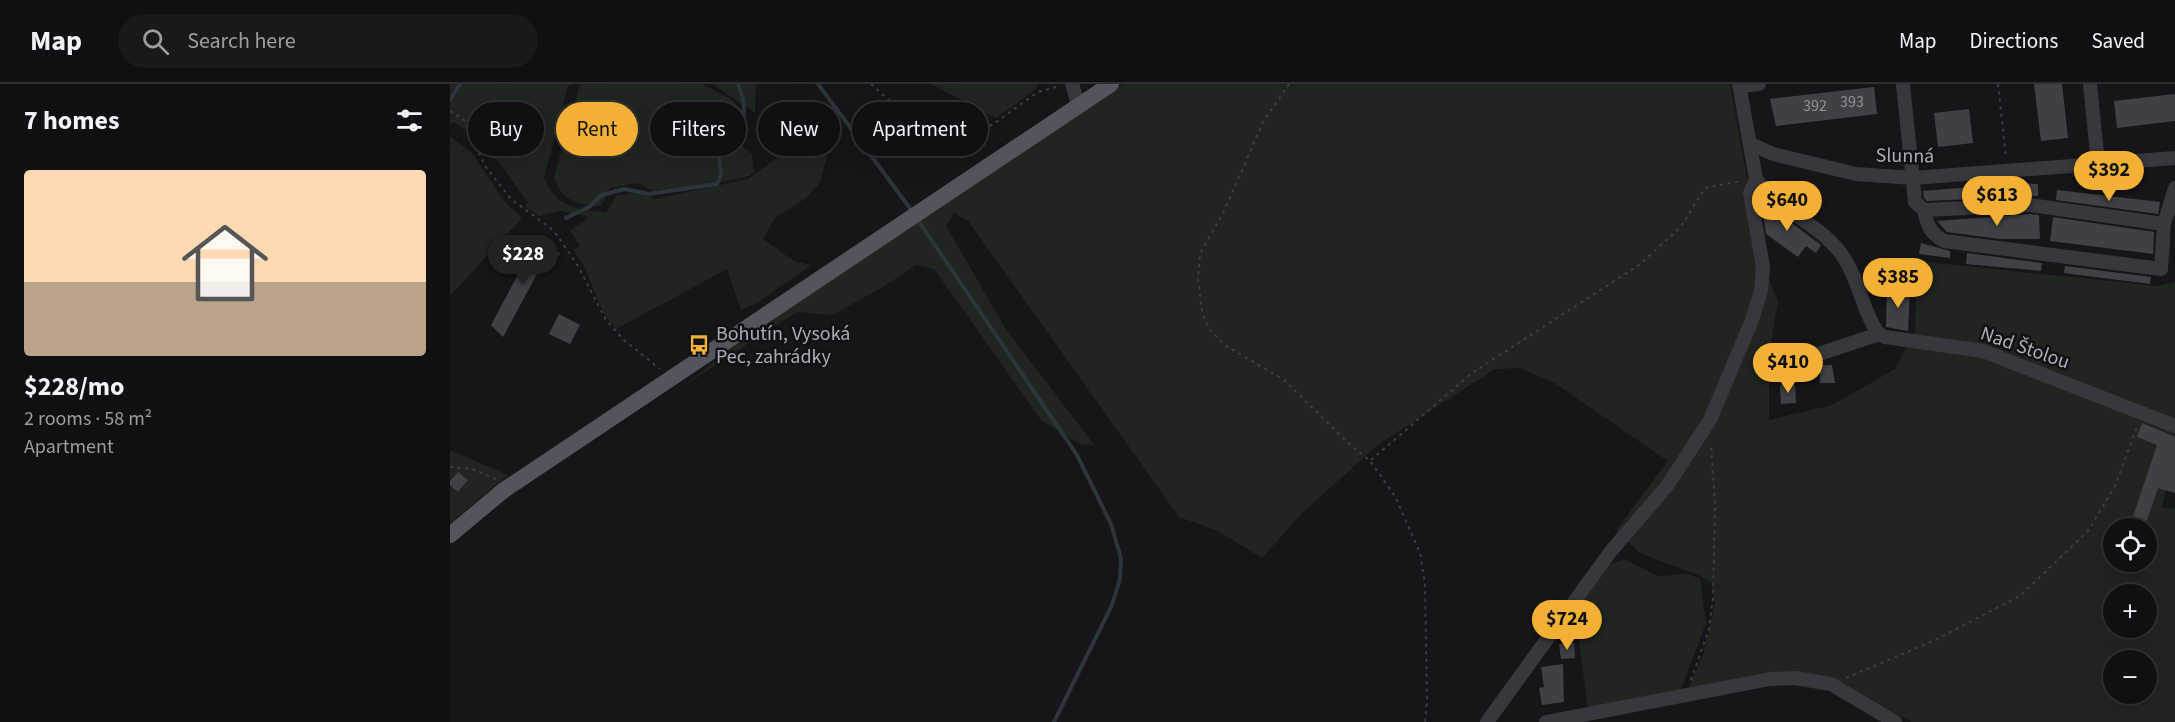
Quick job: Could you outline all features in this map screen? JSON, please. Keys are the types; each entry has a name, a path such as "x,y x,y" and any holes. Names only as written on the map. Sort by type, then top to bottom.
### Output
{"main road":[{"path":"450,535 504,490 1111,84"}],"street":[{"path":"1072,84 1078,104"},
{"path":"1759,84 1739,85 1746,136 1751,144 1756,179 1763,190 1823,232 1840,252 1851,269 1879,334 1792,363"},
{"path":"1903,84 1915,202 1924,210 1927,225 1933,234 1944,241 2168,270 2164,224 2175,188"},
{"path":"2090,84 2098,164"},
{"name":"Slunná","path":"1751,144 1773,154 1856,174 1913,178 2175,158"},
{"path":"1487,722 1611,552 1667,486 1710,420 1752,320 1761,291 1763,267 1750,193 1756,179"},
{"path":"1924,210 2030,205 2164,224"},
{"name":"Nad Štolou","path":"1879,334 1885,337 1983,351 2175,426"},
{"path":"1546,722 1770,679 1795,678 1831,684 1895,722"}],"path":[{"path":"871,84 891,102 908,133 916,141 927,144 992,125 1038,92 1072,84"},
{"path":"1289,84 1263,122 1225,209 1200,254 1198,279 1202,312 1209,329 1226,346 1284,380 1346,441 1371,461 1395,496 1420,553 1425,585 1427,701 1425,722"},
{"path":"1998,84 2006,161"},
{"path":"450,111 464,120 485,166 511,199 553,230 578,266 606,320 624,340 670,378"},
{"path":"1371,461 1472,373 1639,265 1680,228 1705,188 1756,179"},
{"path":"1831,684 1933,641 2020,596 2088,531 2115,486 2141,413"},
{"path":"1685,697 1709,629 1713,598 1714,504 1710,420"},
{"path":"450,467 480,472 495,479 504,490"}],"shaded area":[{"path":"450,84 572,84 568,86 564,102 556,102 556,132 544,178 555,196 569,205 606,213 617,195 640,193 656,199 748,179 779,156 827,156 820,183 806,198 775,218 763,239 794,261 811,265 757,303 741,310 727,269 616,329 604,314 584,266 573,250 580,246 570,230 587,220 587,216 560,211 539,216 525,206 528,203 495,156 544,156 544,102 468,102 468,131 453,122 450,125"},
{"path":"583,84 702,84 734,102 650,102 650,156 746,156 746,149 752,154 754,172 749,176 714,184 653,191 638,183 610,188 601,206 578,203 561,192 557,185 554,177 560,156 638,156 638,102 575,102 579,87"},
{"path":"712,84 756,84 755,113 746,107 746,102 739,102"},
{"path":"931,84 1038,84 1035,90 996,118 988,114 988,102 965,102"},
{"path":"1123,84 1730,84 1763,267 1778,301 1769,355 1769,420 1832,405 1895,369 1915,331 1917,261 2158,286 2175,282 2175,455 2162,507 2175,509 2175,722 1912,722 1841,686 1816,679 1801,671 1799,675 1687,691 1703,655 1715,604 1711,584 1725,590 1698,575 1640,553 1616,530 1668,461 1553,382 1520,368 1495,369 1379,444 1302,513 1262,558 1216,530 1179,517 968,221 954,213 946,226 1006,329 1095,446 1080,444 1041,420 934,269 916,265 883,287 832,315 797,312 682,387 744,338 1079,110"},
{"path":"450,136 468,150 468,156 474,156 504,201 522,218 450,296"},
{"path":"450,450 508,475 450,523"},
{"path":"1624,559 1658,576 1688,574 1700,579 1706,623 1680,692 1588,710 1575,612 1606,566"}],"building":[{"path":"2034,84 2062,84 2068,138 2041,141"},
{"path":"1874,87 1877,114 1776,126 1770,99"},
{"path":"2175,94 2175,121 2117,128 2114,101"},
{"path":"1969,109 1973,143 1938,147 1934,113"},
{"path":"2019,183 2038,184 2038,196 1927,201 1923,191"},
{"path":"2057,190 2160,202 2159,210 2158,214 2056,200"},
{"path":"1761,200 1821,245 1816,253 1806,246 1798,257 1766,234"},
{"path":"2039,215 2040,239 2000,239 1947,232 1937,221"},
{"path":"2053,217 2154,232 2153,254 2050,241"},
{"path":"547,241 560,254 540,273 538,272 503,337 491,325 523,265"},
{"path":"1921,243 1950,251 1950,258 1919,254"},
{"path":"1967,253 2042,263 2041,271 1966,264"},
{"path":"2065,266 2151,277 2150,284 2064,273"},
{"path":"1887,288 1910,290 1908,331 1886,327"},
{"path":"559,314 580,325 570,344 549,334"},
{"path":"1820,365 1832,365 1835,383 1820,383"},
{"path":"1780,385 1795,385 1796,403 1781,404"},
{"path":"2142,423 2175,437 2175,493 2158,488 2148,518 2132,518 2157,445 2137,437"},
{"path":"458,472 468,480 458,492 450,485 450,481"},
{"path":"1574,643 1575,658 1561,659 1559,644"},
{"path":"1563,664 1564,702 1542,705 1539,688 1544,687 1541,667"}],"waterway":[{"path":"450,100 460,84"},
{"path":"566,218 589,207 602,195 624,189 649,194 717,184 721,175 719,154 738,130 744,114 738,84"},
{"path":"818,84 912,211"},
{"path":"918,220 1077,455 1111,524 1121,558 1120,579 1112,605 1054,722"}],"place":[{"name":"Bohutín, Vysoká Pec, zahrádky","path":"699,345"}]}
